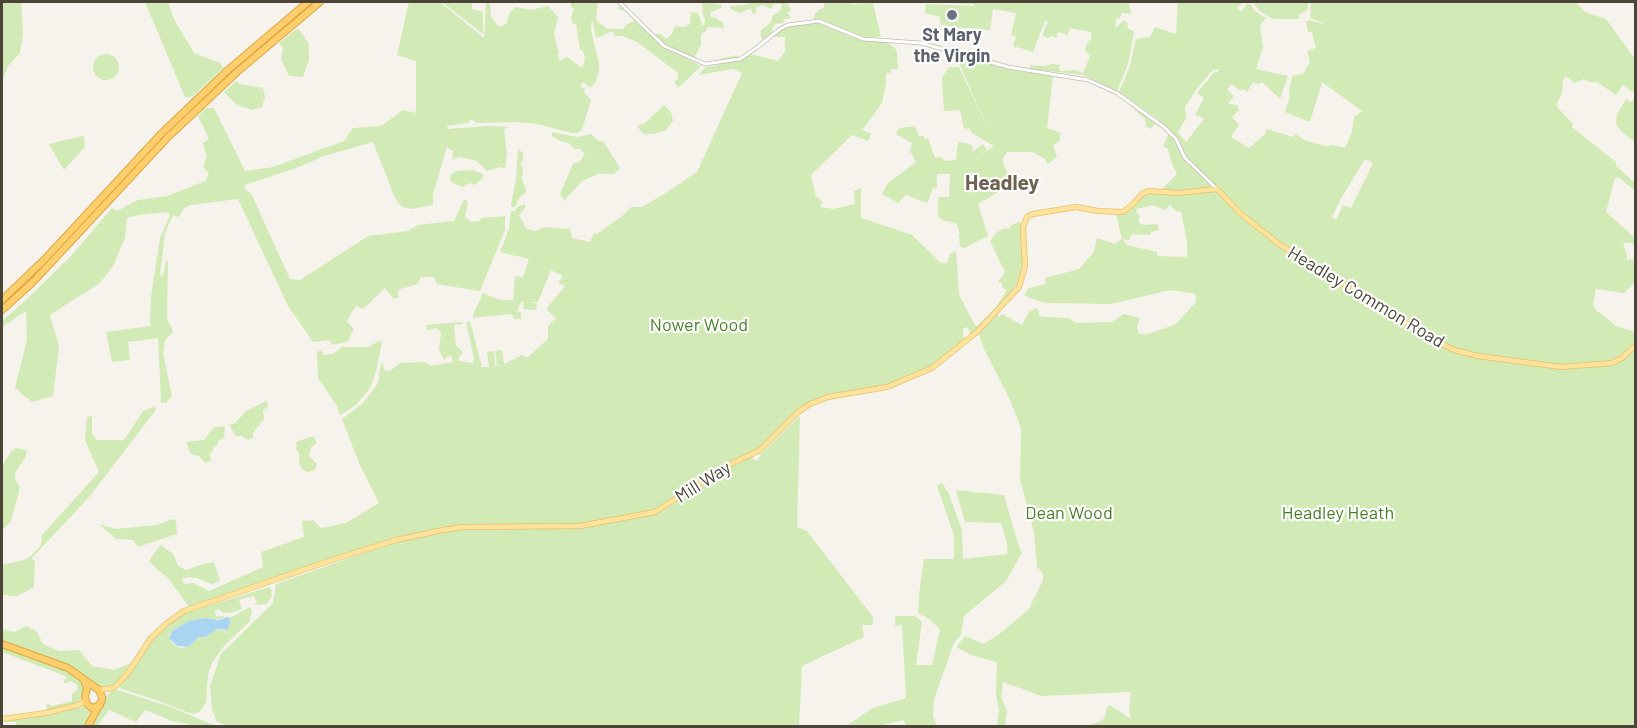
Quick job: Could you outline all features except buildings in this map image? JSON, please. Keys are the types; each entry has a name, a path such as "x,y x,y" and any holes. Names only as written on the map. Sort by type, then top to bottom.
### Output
{"highway":[{"path":"2,300 45,259 161,134 228,70 308,2"},
{"path":"2,310 32,283 168,137 237,72 320,2"},
{"path":"2,644 68,668 97,689 101,702 89,724"},
{"path":"84,679 87,691 86,701 92,708"},
{"path":"87,691 97,689"},
{"path":"89,724 92,708 101,702"}],"main road":[{"name":"Mill Way","path":"101,702 110,689 128,673 146,644 159,630 184,611 251,590 335,558 396,540 463,527 580,526 655,512 729,465 760,450 798,412 810,404 828,397 886,387 914,377 932,368 975,334 1021,283 1025,266 1023,227 1029,216 1074,207 1123,212 1148,191 1178,193 1217,189"},
{"name":"Headley Common Road","path":"1217,189 1241,214 1279,244 1430,338 1454,350 1478,356 1561,367 1612,363 1622,358 1635,345"},
{"path":"97,689 110,689"},
{"path":"2,719 46,713 86,701"}],"street":[{"path":"619,2 664,45 705,64 740,59 780,29 819,21 863,39 921,43 1008,67 1093,81 1119,95 1164,127 1176,139 1185,158 1217,189"}],"green space":[{"path":"2,2 21,2 23,35 20,53 8,66 2,82"},
{"path":"145,2 168,2 174,19 194,53 220,63 223,68 192,97 190,94 191,98 185,97"},
{"path":"409,2 440,2 484,38 486,2 490,2 491,17 499,27 506,24 510,12 516,7 531,10 548,6 558,17 554,34 560,61 567,57 582,68 585,58 580,49 576,24 572,23 571,17 574,9 571,7 571,2 598,2 596,18 608,29 623,29 634,21 624,11 618,9 619,6 663,47 701,66 678,88 674,82 678,79 678,73 637,42 622,36 615,36 613,31 596,38 592,18 591,30 599,71 595,84 591,88 583,82 580,86 585,89 584,92 591,100 582,130 572,133 537,124 476,123 473,120 469,120 469,123 447,126 448,129 510,127 504,129 507,153 505,169 500,167 487,171 477,161 460,157 452,160 453,151 447,147 433,194 433,205 412,209 402,207 395,198 373,142 324,156 245,185 245,189 251,193 290,279 300,280 368,236 408,231 418,225 454,221 464,199 468,202 465,217 472,222 480,221 481,218 505,216 505,230 480,291 437,284 434,277 421,277 417,284 398,290 399,297 394,299 385,288 363,309 357,306 347,322 354,329 347,342 332,345 329,340 313,342 288,306 238,199 191,205 184,208 179,217 173,215 165,233 160,275 163,276 166,261 168,261 167,318 173,332 165,340 163,354 172,396 166,403 161,403 158,338 128,342 130,360 112,362 106,332 150,326 151,296 160,238 170,215 166,212 139,215 127,218 125,238 113,266 100,283 50,315 59,346 53,396 32,402 15,388 27,340 26,311 2,327 2,321 70,257 112,208 117,211 138,200 167,196 205,181 209,174 203,167 207,157 203,143 209,139 198,116 206,108 214,108 245,171 273,167 344,141 353,128 381,126 403,110 416,113 416,61 397,55"},
{"path":"442,2 472,2 472,9 483,12 483,34"},
{"path":"703,2 722,5 721,8 711,12 710,17 723,23 724,28 707,27 706,31 701,34 701,45 694,58 666,45 656,36 655,34 661,34 666,39 672,34 675,26 685,27 690,24 691,12 698,13 704,25"},
{"path":"754,2 787,2 791,10 787,13 792,18 784,19 783,23 776,24 764,40 761,38 761,30 771,22 772,16 780,11 782,4 774,4 771,9 763,5 757,7 755,14 752,13 751,8 740,13 730,9 730,6"},
{"name":"Nower Wood","path":"825,2 873,3 881,37 862,37 837,27 837,30 855,38 885,42 894,47 897,52 898,69 891,69 891,73 886,73 882,103 863,129 859,128 871,134 868,141 852,135 811,175 816,197 822,201 820,207 833,209 855,204 854,191 861,188 861,218 912,235 941,263 947,263 950,254 956,251 959,295 977,326 996,307 1007,290 1002,287 1002,283 998,282 1005,272 990,241 997,232 1019,222 1021,223 1023,271 1018,284 1014,286 1016,288 974,333 969,335 967,327 963,329 964,339 932,367 886,385 827,395 811,402 751,455 754,460 758,460 761,454 800,416 797,527 807,531 873,617 873,625 862,625 864,637 802,666 799,726 228,726 217,722 212,710 210,686 221,654 273,603 276,584 392,543 391,539 189,607 167,577 149,561 155,552 161,545 174,555 178,566 186,570 214,562 220,581 212,584 197,578 182,579 184,584 193,583 209,591 263,567 261,552 304,537 302,521 313,520 321,528 346,523 379,503 359,463 342,419 363,403 378,383 381,363 383,363 384,370 390,371 400,363 425,362 430,366 453,362 452,357 448,356 444,360 439,350 441,333 437,328 427,330 426,325 462,322 463,324 454,325 456,346 463,352 459,361 473,363 474,358 466,322 470,321 482,367 489,367 487,352 494,351 495,366 490,367 503,365 497,365 495,351 502,350 504,364 522,355 527,358 548,339 548,326 556,318 546,309 565,286 558,283 563,276 551,270 538,302 529,302 537,303 536,310 523,309 524,302 521,302 517,311 521,312 521,319 514,319 512,314 473,318 483,293 500,300 513,300 515,276 523,277 529,259 500,252 509,229 511,211 525,204 525,208 519,215 526,228 535,231 546,227 570,229 572,238 590,242 594,233 597,234 631,207 642,207 666,193 697,172 742,73 733,69 698,75 706,67 719,65 720,59 737,55 739,60 751,54 778,61 785,52 785,37 777,37 774,34 782,29 813,23 815,14 823,9"},
{"path":"914,2 1129,2 1131,14 1122,13 1120,18 1116,18 1115,28 1124,20 1127,22 1128,29 1134,31 1128,64 1117,91 1083,75 1031,69 1030,65 1052,64 1060,65 1061,71 1076,70 1083,73 1090,56 1085,51 1091,39 1091,32 1070,28 1068,35 1058,32 1056,38 1052,36 1048,38 1042,36 1048,21 1045,21 1033,52 1013,46 1016,36 1011,35 1016,13 993,9 990,30 953,27 940,24 940,17 925,13 926,4 975,6 973,4"},
{"name":"Headley Heath","path":"1178,2 1243,2 1237,8 1241,12 1247,4 1250,4 1256,12 1266,18 1260,25 1263,47 1256,69 1288,76 1280,99 1262,82 1258,84 1253,82 1247,92 1231,84 1227,90 1234,96 1228,104 1237,105 1239,110 1232,117 1239,125 1231,137 1249,148 1265,134 1267,129 1293,137 1296,134 1304,140 1326,146 1345,148 1352,132 1354,117 1362,111 1322,82 1310,122 1285,112 1290,97 1292,76 1303,74 1310,62 1307,51 1316,48 1312,32 1308,32 1306,23 1308,20 1328,25 1310,18 1311,2 1576,2 1585,12 1606,19 1635,59 1635,93 1623,85 1616,95 1597,82 1584,79 1574,83 1566,76 1557,107 1573,124 1572,127 1616,162 1616,166 1635,183 1635,191 1620,178 1615,178 1606,212 1635,238 1635,244 1625,242 1623,245 1627,260 1635,259 1635,282 1624,293 1596,289 1593,304 1595,309 1616,326 1635,332 1635,726 1085,726 1101,721 1110,705 1131,719 1129,710 1131,692 1041,696 1003,682 1001,697 1007,711 1005,726 997,726 999,711 996,694 997,662 971,655 956,647 965,636 983,644 997,636 1029,609 1043,580 1043,573 1037,567 1034,532 1020,479 1021,428 979,335 997,312 998,317 1002,314 1022,325 1030,310 1033,311 1034,308 1039,310 1039,315 1042,317 1069,318 1076,323 1112,322 1124,314 1140,318 1137,327 1139,334 1148,334 1176,324 1196,302 1196,295 1192,293 1170,290 1111,304 1049,303 1024,295 1029,288 1046,284 1045,278 1079,269 1094,252 1097,238 1115,244 1122,239 1116,214 1129,211 1145,194 1157,194 1177,174 1168,149 1163,146 1168,135 1165,129 1154,124 1151,129 1146,126 1145,119 1122,98 1163,126 1158,119 1119,92 1130,66 1136,39 1150,37 1155,27 1176,34","holes":["1220,69 1217,73 1215,71 1197,93 1204,98 1195,115 1204,119 1186,142 1178,132 1186,118 1185,107 1213,70","1365,159 1373,163 1351,208 1343,205 1336,220 1332,217","1152,205 1165,210 1170,205 1177,212 1181,211 1187,242 1187,257 1157,256 1157,252 1127,245 1123,239 1129,240 1132,234 1150,235 1151,232 1159,230 1157,224 1143,225 1138,222 1140,216 1136,212 1137,209"]},
{"path":"1252,2 1308,2 1308,10 1299,14 1299,19 1273,19 1261,12"},
{"path":"298,28 309,44 309,60 303,77 289,76 281,59 283,49 279,43"},
{"path":"106,54 116,57 119,67 116,77 106,80 96,77 93,67 96,57"},
{"path":"958,54 1010,70 1053,76 1047,128 1061,133 1059,142 1053,145 1057,157 1048,164 1044,158 1032,152 1007,152 1002,160 1012,184 978,204 988,236 965,248 960,247 960,233 956,223 944,221 938,216 938,197 949,197 950,174 937,174 937,188 933,188 927,203 906,195 898,203 882,194 888,183 916,162 910,151 912,143 896,134 899,128 915,126 919,136 928,138 935,158 940,157 946,161 956,160 958,142 970,144 973,147 972,152 983,144 987,150 975,159 994,146 972,133 969,128 964,129 960,110 944,111 942,78 949,67 959,67 992,138 957,59"},
{"path":"236,81 240,84 263,88 265,97 262,107 252,110 237,105 224,92"},
{"path":"1635,98 1635,142 1616,124 1617,114 1626,99 1631,102"},
{"path":"664,105 671,112 673,121 666,130 643,134 637,126 645,123"},
{"path":"552,132 577,137 591,134 598,141 603,141 620,168 614,174 598,174 582,181 564,201 560,194 573,164 580,161 585,154 580,149 575,149 552,136"},
{"path":"82,136 85,147 64,170 49,144"},
{"path":"518,148 523,154 523,161 520,163 523,168 522,180 526,193 520,197 515,207 512,207 511,204 516,179"},
{"path":"473,170 483,174 483,178 475,185 469,183 463,187 451,182 452,173"},
{"path":"379,341 382,342 370,388 357,404 341,415 339,414 337,406 318,378 317,352 321,350 323,355 333,354 342,347 368,347"},
{"path":"267,401 268,406 263,411 264,419 253,433 253,438 248,440 242,436 236,436 229,425 235,423 246,411"},
{"path":"156,406 155,411 90,496 32,558 35,562 34,587 17,596 2,595 2,565 31,556 41,545 42,535 99,472 85,440 87,417 92,416 92,434 97,440 124,440 143,411"},
{"path":"225,426 224,438 218,441 218,445 213,447 209,455 212,460 205,463 199,456 191,454 186,442 204,440 213,428"},
{"path":"313,436 317,443 311,447 309,456 317,464 315,470 308,472 302,470 299,453 295,448 296,442"},
{"path":"16,448 27,450 25,458 15,473 19,492 11,521 2,531 2,466"},
{"path":"942,483 948,492 962,530 963,559 1007,554 1007,543 1001,523 965,522 956,490 1004,495 1022,553 1006,581 964,616 961,635 954,643 934,699 933,716 937,726 907,726 903,720 878,726 846,726 873,708 906,698 902,625 895,626 895,616 915,616 922,622 916,665 932,665 940,629 918,613 919,594 924,559 954,559 954,535 937,486"},
{"path":"176,520 177,534 138,547 133,540 116,539 99,524 116,529 157,525"},
{"path":"269,587 271,589 272,596 267,604 253,605 257,603 254,596 239,600 242,609 237,611 223,613 219,609 215,611 216,616 232,617 250,607 252,611 249,622 224,646 212,663 208,675 206,703 195,714 119,688 153,639 182,614","holes":["228,617 231,622 225,631 216,629 206,637 199,637 188,647 180,648 174,645 169,638 170,633 176,628"]},
{"path":"26,626 37,632 43,644 59,651 79,650 92,666 114,670 133,662 115,685 100,688 80,673 2,643 2,629 14,632"},
{"path":"2,646 67,669 80,678 85,689 78,702 47,711 46,703 52,706 72,701 72,694 78,689 77,685 71,681 65,684 64,681 67,678 65,676 2,652"},
{"path":"114,689 168,706 216,726 188,726 188,724 172,721 145,710 136,722 109,710 97,726 91,726 107,695"},
{"path":"84,707 90,711 85,726 16,726 16,722 2,722 2,720"}],"water":[{"path":"228,617 231,622 227,630 217,629 206,637 199,637 188,647 177,646 169,638 172,631 189,621 206,618 218,620"}],"place":[{"name":"St Mary the Virgin","path":"952,15"}],"district":[{"name":"Headley","path":"1002,183"}],"park label":[{"name":"Dean Wood","path":"1069,513"}]}
